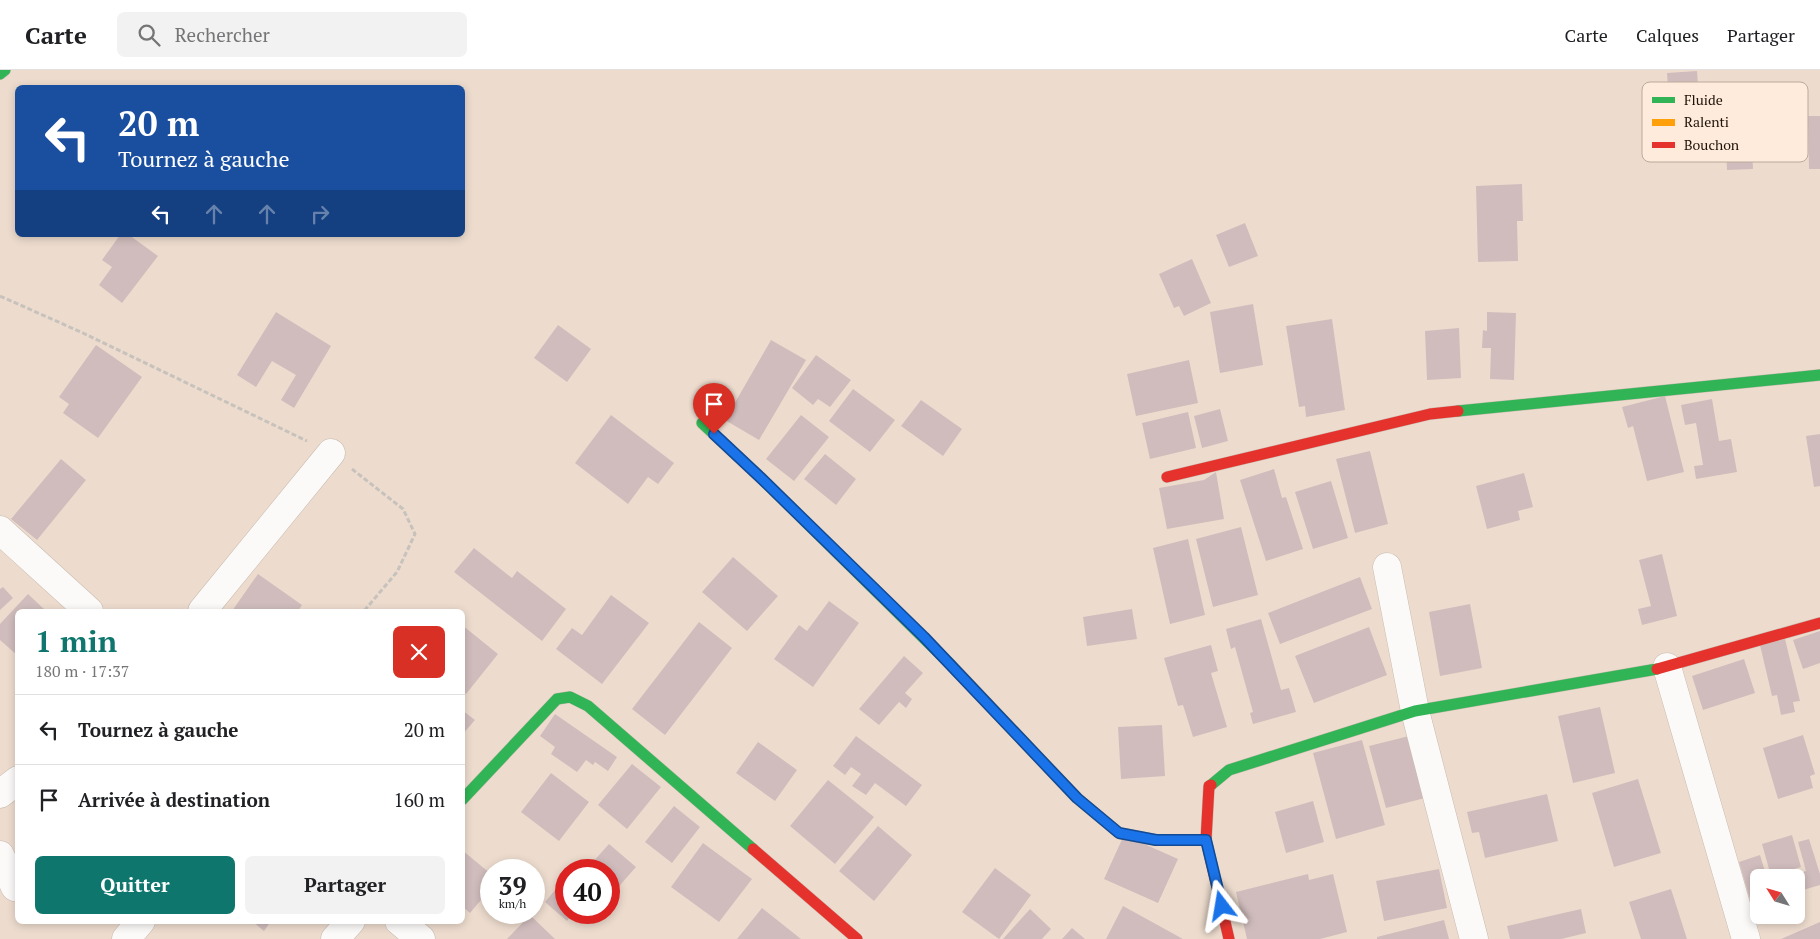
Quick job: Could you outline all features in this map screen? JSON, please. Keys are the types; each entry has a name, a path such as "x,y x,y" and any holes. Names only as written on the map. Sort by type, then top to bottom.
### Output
{"street":[{"path":"0,74 5,70"},
{"path":"1167,477 1430,414 1820,375"},
{"path":"702,423 924,637 1077,798 1119,833 1156,840 1206,840"},
{"path":"204,609 331,453"},
{"path":"0,530 86,609"},
{"path":"1387,567 1415,711 1474,939"},
{"path":"1230,939 1206,840 1210,786 1229,770 1415,711 1667,667 1820,623"},
{"path":"1667,667 1746,939"},
{"path":"465,797 557,699 570,697 588,706 857,939"},
{"path":"0,794 15,782"},
{"path":"0,855 11,889"},
{"path":"126,939 138,924"},
{"path":"336,939 348,924"},
{"path":"403,924 421,939"}],"path":[{"path":"0,296 83,333 331,453 403,509 415,534 397,572 366,609"}],"building":[{"path":"1697,71 1698,82 1668,82 1667,73"},
{"path":"1808,116 1820,116 1820,169 1809,169"},
{"path":"1727,162 1753,162 1753,169 1727,170"},
{"path":"1522,184 1523,221 1517,221 1518,261 1478,262 1476,186"},
{"path":"1245,223 1258,256 1229,267 1216,235"},
{"path":"119,237 132,237 158,256 122,303 99,285 112,267 102,260"},
{"path":"1192,259 1211,303 1184,316 1179,306 1174,308 1159,274"},
{"path":"1253,304 1263,365 1220,373 1210,312"},
{"path":"276,312 331,346 294,408 281,400 296,375 272,361 256,387 237,375"},
{"path":"1487,312 1516,313 1514,380 1490,379 1491,348 1482,348 1483,330 1487,331"},
{"path":"1332,319 1345,410 1306,417 1305,406 1299,407 1286,326"},
{"path":"558,325 591,349 567,382 534,358"},
{"path":"1459,328 1461,378 1427,380 1425,331"},
{"path":"771,340 806,360 759,440 725,420"},
{"path":"96,345 142,377 98,438 63,413 69,404 59,397"},
{"path":"816,355 851,380 830,407 818,399 813,405 792,388"},
{"path":"1189,360 1198,403 1136,416 1127,374"},
{"path":"853,389 895,420 870,452 829,421"},
{"path":"1665,396 1684,472 1647,481 1633,426 1628,428 1622,407"},
{"path":"1712,399 1719,441 1731,439 1737,472 1696,479 1694,466 1703,465 1696,423 1685,425 1681,405"},
{"path":"921,400 962,429 943,456 901,426"},
{"path":"1220,409 1228,441 1202,448 1194,416"},
{"path":"1188,412 1196,448 1150,459 1142,423"},
{"path":"611,415 674,463 658,484 648,477 628,504 575,463"},
{"path":"801,415 829,437 794,481 766,459"},
{"path":"1820,434 1820,486 1814,487 1806,436"},
{"path":"1370,451 1388,524 1355,533 1336,459"},
{"path":"825,454 856,479 836,505 804,479"},
{"path":"61,459 86,480 37,540 11,519"},
{"path":"1274,469 1282,498 1286,497 1303,549 1266,561 1240,480"},
{"path":"1216,472 1224,519 1167,529 1159,488 1204,480"},
{"path":"1524,473 1533,507 1518,511 1520,520 1487,529 1476,486"},
{"path":"1331,481 1348,538 1313,549 1295,492"},
{"path":"1241,527 1258,595 1213,607 1196,539"},
{"path":"1188,539 1205,615 1170,624 1153,548"},
{"path":"474,548 512,578 517,571 566,609 542,641 454,572"},
{"path":"1662,554 1677,616 1642,625 1638,609 1651,606 1639,560"},
{"path":"733,557 778,596 747,631 702,592"},
{"path":"258,574 302,605 299,609 233,609"},
{"path":"1360,577 1372,609 1280,644 1268,613"},
{"path":"3,587 13,598 0,610 0,589"},
{"path":"28,594 44,609 15,609 15,653 0,640 0,624"},
{"path":"611,595 649,623 602,684 556,649 572,628 582,635"},
{"path":"829,601 859,623 813,687 774,659 799,625 807,631"},
{"path":"1470,604 1482,668 1440,676 1429,612"},
{"path":"1132,609 1137,639 1087,646 1083,617"},
{"path":"1261,619 1281,690 1289,688 1296,712 1253,724 1250,713 1253,712 1235,647 1231,649 1226,629"},
{"path":"699,622 732,648 665,735 632,709"},
{"path":"465,627 498,654 465,693"},
{"path":"1369,627 1387,675 1314,703 1295,656"},
{"path":"1820,631 1820,663 1803,669 1793,640"},
{"path":"1785,639 1800,701 1793,702 1795,712 1781,715 1777,695 1772,696 1760,645"},
{"path":"1211,645 1218,671 1211,673 1227,727 1193,737 1183,705 1178,706 1164,658"},
{"path":"904,656 923,673 905,693 912,699 906,708 899,702 879,725 859,709"},
{"path":"1744,659 1755,693 1703,710 1692,676"},
{"path":"1600,707 1615,773 1573,783 1558,716"},
{"path":"465,712 475,720 465,732"},
{"path":"555,714 617,757 608,771 595,762 593,765 586,760 577,772 551,754 555,747 540,736"},
{"path":"1162,725 1165,776 1121,779 1118,727"},
{"path":"1803,735 1815,774 1810,776 1813,788 1778,799 1763,748"},
{"path":"856,736 922,785 906,806 875,783 866,795 852,786 861,774 851,767 845,775 833,766"},
{"path":"1409,736 1425,798 1386,808 1369,746"},
{"path":"1362,740 1385,825 1336,839 1313,753"},
{"path":"758,742 797,770 775,801 736,773"},
{"path":"632,764 661,787 627,829 598,805"},
{"path":"551,773 589,802 559,841 521,812"},
{"path":"1638,779 1661,853 1614,867 1592,793"},
{"path":"828,780 874,817 835,864 790,826"},
{"path":"1547,794 1558,841 1485,858 1479,832 1472,833 1467,812"},
{"path":"1313,801 1324,842 1286,853 1275,812"},
{"path":"674,806 700,827 672,863 645,842"},
{"path":"878,826 912,855 874,901 839,871"},
{"path":"1124,835 1178,859 1158,903 1104,879"},
{"path":"1792,835 1801,867 1794,869 1769,869 1762,844"},
{"path":"1809,839 1820,874 1820,885 1805,889 1806,871 1798,842"},
{"path":"703,843 752,879 719,922 671,887"},
{"path":"609,844 636,867 620,885 620,859 596,859"},
{"path":"465,852 480,865 480,901 470,913 465,909"},
{"path":"1760,855 1764,869 1750,869 1750,899 1739,862"},
{"path":"995,868 1031,895 999,939 962,912"},
{"path":"1439,869 1447,908 1384,921 1376,881"},
{"path":"1308,874 1309,880 1333,874 1347,932 1320,939 1247,939 1236,892"},
{"path":"1671,889 1687,939 1641,939 1629,902"},
{"path":"555,890 555,911 545,902"},
{"path":"1123,906 1183,939 1106,939"},
{"path":"762,908 801,939 737,939"},
{"path":"1030,909 1051,929 1042,939 1003,939"},
{"path":"1581,909 1586,933 1561,939 1510,939 1507,926"},
{"path":"1444,920 1449,939 1377,939 1377,937"},
{"path":"1820,922 1820,939 1781,939"},
{"path":"256,924 269,924 264,931"},
{"path":"521,924 539,924 555,939 507,939"},
{"path":"1072,928 1085,939 1062,939"}],"traffic: fast":[{"path":"0,74 5,70"},
{"path":"1458,411 1820,375"},
{"path":"702,423 761,478 951,665"},
{"path":"1211,785 1229,770 1415,711 1657,669"},
{"path":"465,797 557,699 570,697 588,706 753,849"}],"traffic: slow":[{"path":"951,665 1077,798 1119,833 1155,840 1206,840"}],"traffic: jam":[{"path":"1167,477 1430,414 1458,411"},
{"path":"1657,669 1820,623"},
{"path":"1211,785 1209,786 1206,840 1229,939"},
{"path":"753,849 857,939"}],"route":[{"path":"714,434 924,637 1077,798 1119,833 1156,840 1206,840 1222,906"}]}
